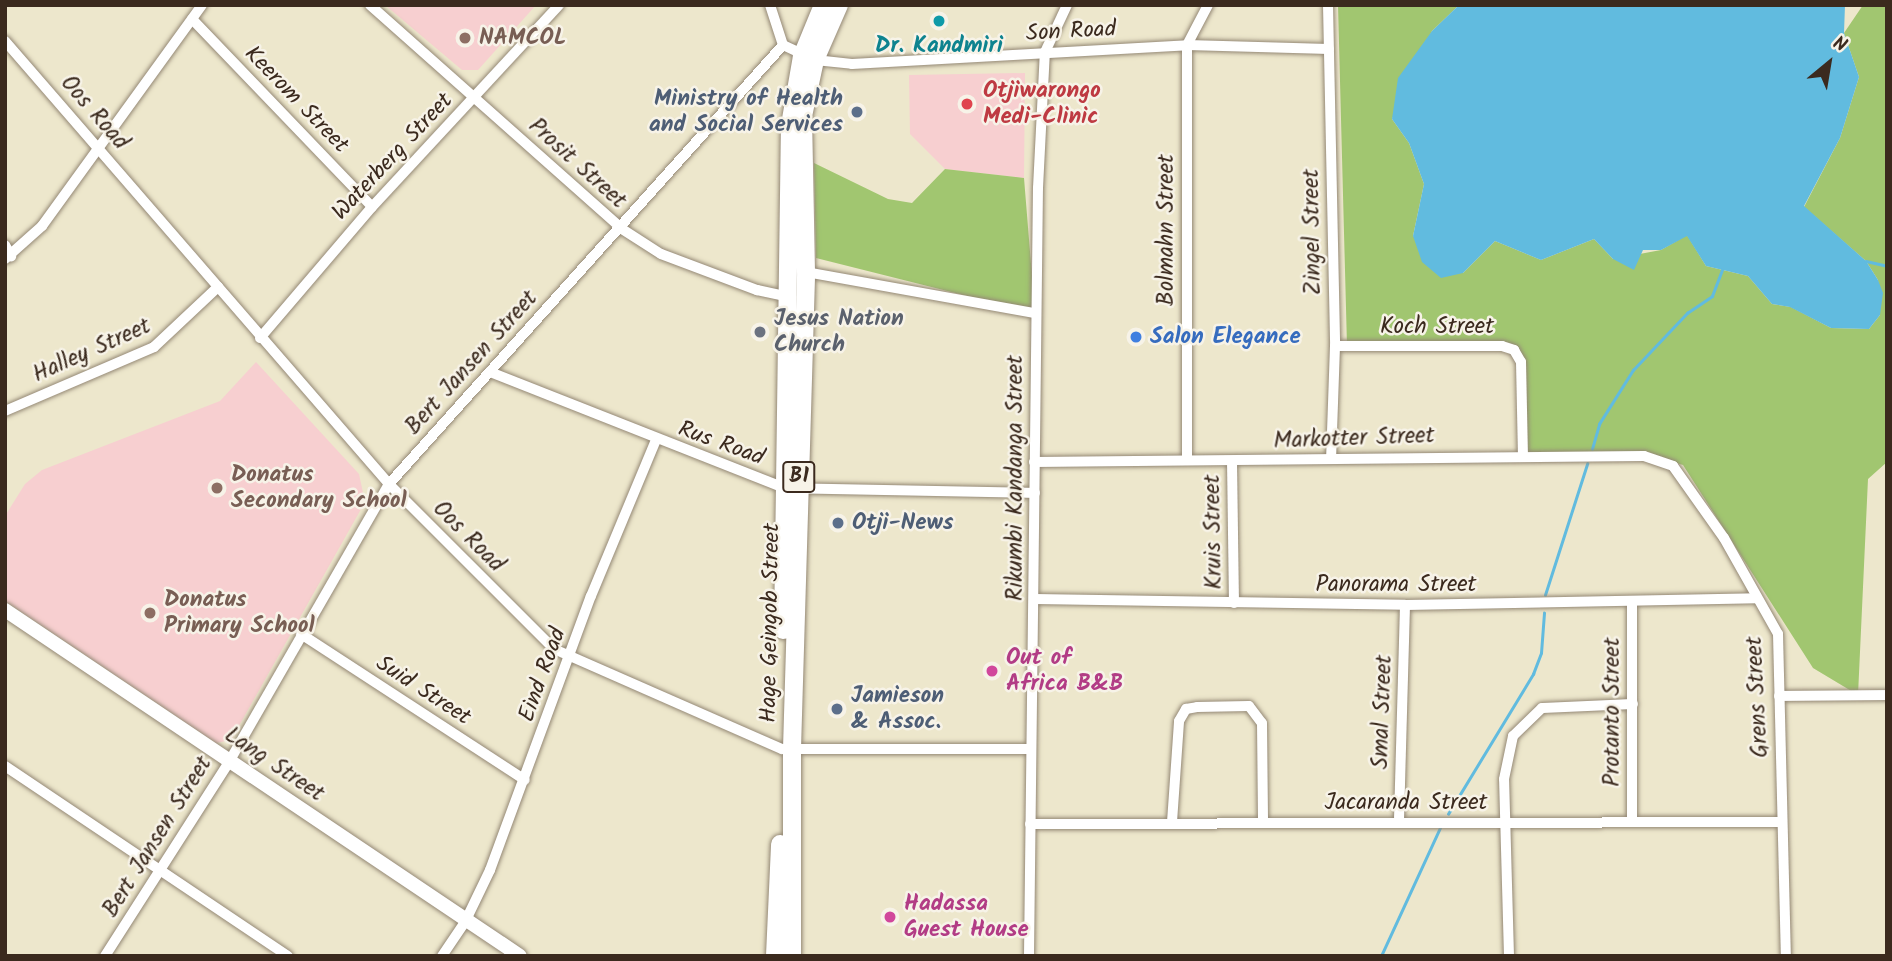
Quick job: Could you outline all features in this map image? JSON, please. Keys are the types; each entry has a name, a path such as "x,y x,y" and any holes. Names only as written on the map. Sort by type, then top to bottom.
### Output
{"highway":[{"name":"Hage Geingob Street","path":"775,956 787,749 792,488 790,125 808,58 827,7"},
{"name":"Hage Geingob Street","path":"792,488 806,272 803,116 808,58"},
{"name":"Hage Geingob Street","path":"787,749 792,956"}],"street":[{"path":"8,258 42,226 202,5"},
{"name":"Prosit Street","path":"370,5 622,229 661,254 757,290 791,297"},
{"name":"Waterberg Street","path":"260,338 372,207 559,5"},
{"name":"Rikumbi Kandanga Street","path":"1029,956 1030,749 1035,599 1035,313 1045,52 1067,5"},
{"name":"Bolmahn Street","path":"1187,459 1187,46 1208,5"},
{"name":"Zingel Street","path":"1328,5 1335,346 1331,458"},
{"path":"772,6 783,45"},
{"name":"Keerom Street","path":"192,19 372,207"},
{"name":"Oos Road","path":"5,41 389,484 540,637 571,658 787,749 1030,749"},
{"name":"Son Road","path":"783,45 808,58 852,64 1187,46 1329,49"},
{"name":"Bert Jansen Street","path":"105,956 229,762 389,484 622,229 783,45"},
{"path":"5,245 8,258"},
{"path":"806,272 1035,313"},
{"name":"Halley Street","path":"5,411 153,347 218,288"},
{"name":"Koch Street","path":"1335,346 1502,346 1514,350 1521,362 1523,456"},
{"name":"Rus Road","path":"490,372 656,440 792,488 1035,493"},
{"name":"Eind Road","path":"442,956 465,922 525,780 571,658 591,596 656,440"},
{"name":"Markotter Street","path":"1034,462 1644,456 1673,466"},
{"name":"Kruis Street","path":"1232,461 1234,603"},
{"name":"Grens Street","path":"1673,466 1724,538 1778,634 1786,956"},
{"name":"Panorama Street","path":"1035,599 1405,605 1632,603 1757,598"},
{"name":"Protanto Street","path":"1632,603 1632,821"},
{"name":"Smal Street","path":"1399,820 1405,605"},
{"name":"Lang Street","path":"5,610 465,922 520,956"},
{"name":"Suid Street","path":"301,634 525,780"},
{"path":"1779,696 1887,695"},
{"path":"1509,956 1506,755 1525,720 1542,708 1633,704"},
{"path":"1172,822 1179,721 1186,709 1236,706 1249,706 1262,723 1263,822"},
{"path":"5,766 288,956"},
{"name":"Jacaranda Street","path":"1030,824 1399,820 1506,823 1782,822"}],"shaded area":[{"name":"NAMCOL","path":"385,5 536,5 478,70 462,70"},
{"name":"Otjiwarongo Medi-Clinic","path":"1025,73 1024,178 945,169 910,134 909,75"},
{"path":"256,362 359,474 365,502 231,740 216,743 5,601 5,516 25,484 42,470 220,401"}],"green space":[{"path":"1338,5 1459,5 1432,31 1392,119 1409,143 1424,184 1413,236 1463,273 1495,241 1541,260 1594,239 1613,259 1661,250 1687,235 1706,266 1748,276 1772,304 1791,307 1831,328 1869,329 1880,315 1878,280 1866,261 1804,207 1840,138 1859,77 1844,33 1863,5 1887,5 1887,462 1868,479 1858,695 1813,668 1683,465 1660,458 1523,456 1521,362 1514,350 1347,346"},
{"path":"814,163 888,199 912,203 945,169 1024,178 1035,313 816,258"}],"water":[{"path":"1459,5 1845,5 1844,33 1859,77 1840,138 1804,206 1866,261 1883,293 1880,315 1869,329 1831,328 1790,307 1772,304 1748,276 1706,266 1687,236 1661,250 1643,250 1634,270 1613,259 1594,239 1541,260 1495,241 1463,273 1441,278 1422,262 1413,236 1424,184 1409,143 1392,119 1398,78 1432,31"}],"waterway":[{"path":"1866,261 1887,266"},
{"path":"1592,449 1599,424 1633,370 1687,313 1712,296 1722,270"},
{"path":"1545,595 1587,464"},
{"path":"1448,814 1533,674 1541,653 1544,613"},
{"path":"1381,956 1440,828"}],"place":[{"name":"Dr. Kandmiri","path":"939,21"},
{"name":"NAMCOL","path":"465,38"},
{"name":"Otjiwarongo Medi-Clinic","path":"967,104"},
{"name":"Ministry of Health and Social Services","path":"857,112"},
{"name":"Jesus Nation Church","path":"760,332"},
{"name":"Salon Elegance","path":"1136,337"},
{"name":"Donatus Secondary School","path":"217,488"},
{"name":"Otji-News","path":"838,523"},
{"name":"Donatus Primary School","path":"150,613"},
{"name":"Out of Africa B&B","path":"992,671"},
{"name":"Jamieson & Assoc.","path":"837,709"},
{"name":"Hadassa Guest House","path":"890,917"}]}
